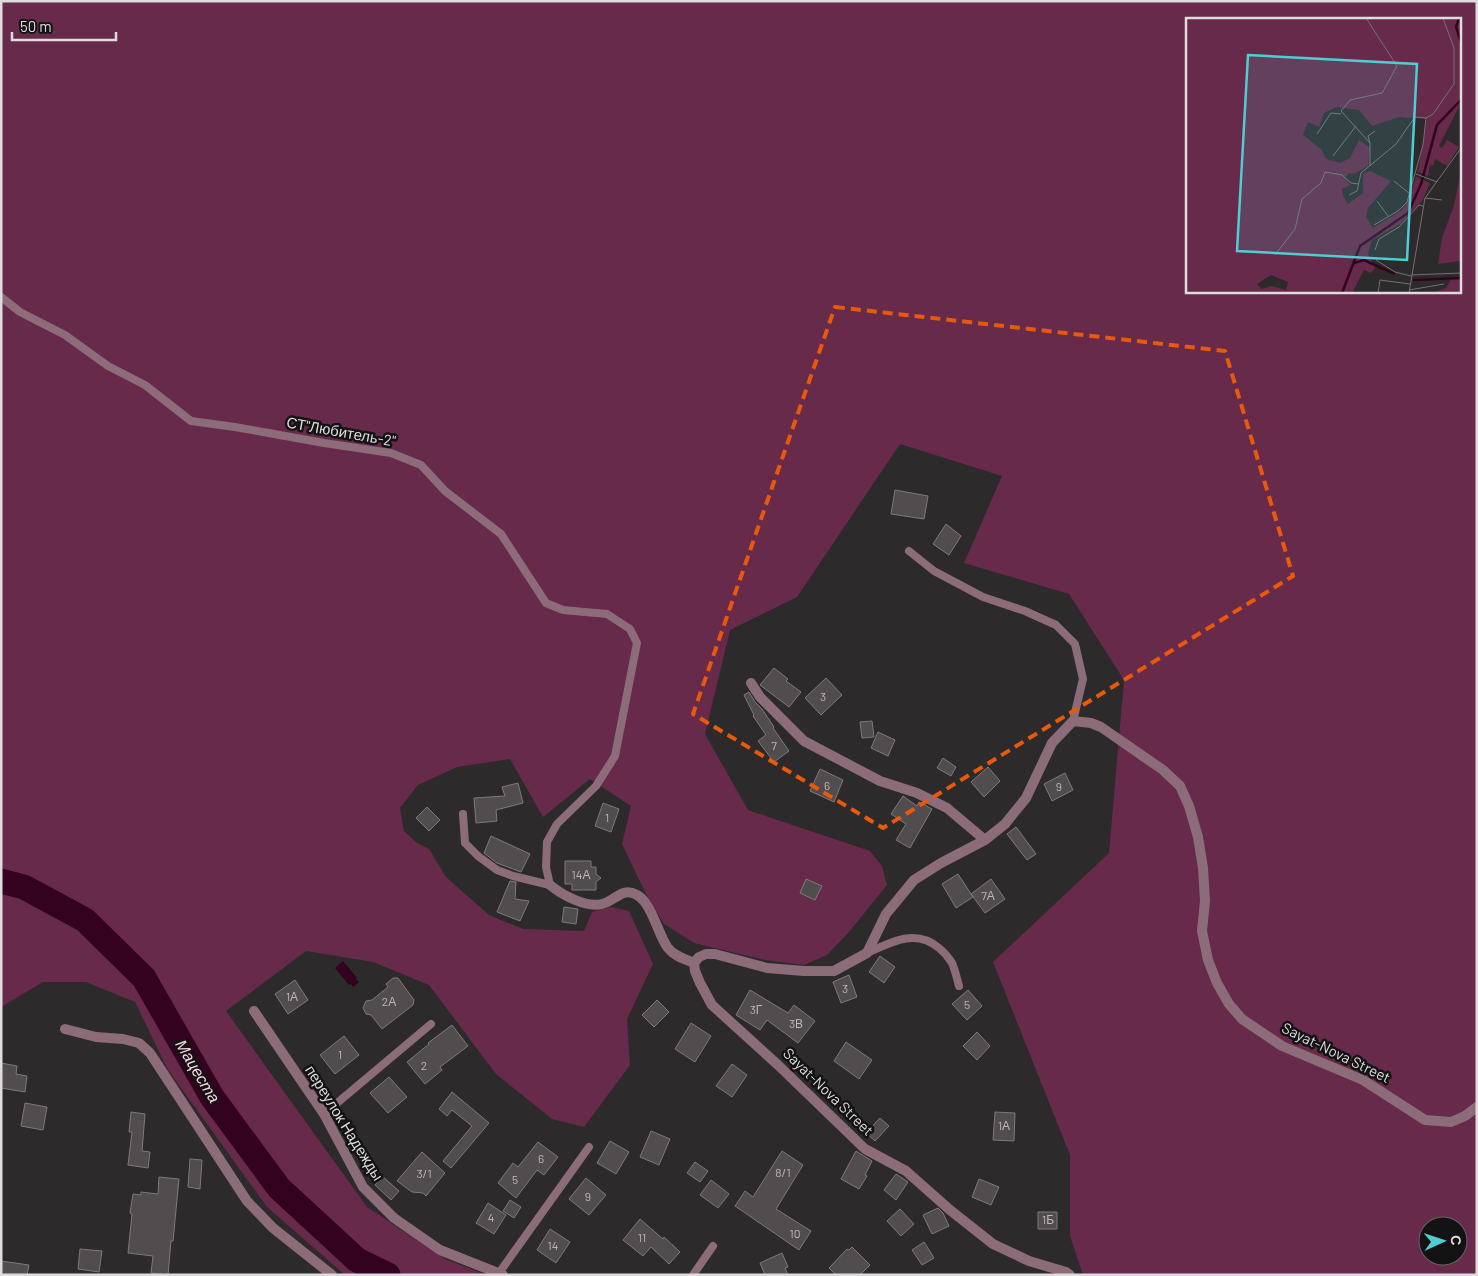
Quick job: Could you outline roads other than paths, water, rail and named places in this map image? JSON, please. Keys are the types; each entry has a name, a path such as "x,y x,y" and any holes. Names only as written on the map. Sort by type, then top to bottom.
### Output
{"street":[{"path":"751,683 760,698 804,741 880,781 918,793 947,808 985,840"},
{"path":"550,885 560,893 590,905 603,904 623,892 632,892 639,895 653,917 667,947 675,954 694,963 699,957 706,954 715,954 767,968 834,971 867,953 886,914 914,880 985,840 1005,824 1026,798 1052,743 1073,721"},
{"name":"Sayat-Nova Street","path":"1073,721 1101,727 1163,770 1180,786 1189,806 1198,837 1203,868 1204,901 1202,932 1208,960 1217,983 1229,1004 1242,1019 1282,1046 1363,1080 1425,1120 1451,1122 1465,1116 1477,1107"},
{"name":"Sayat-Nova Street","path":"694,963 700,983 712,1005 778,1065 865,1149 906,1171 950,1210 993,1244 1029,1261 1066,1272 1070,1275"},
{"name":"переулок Надежды","path":"254,1011 324,1114 363,1187 394,1218 440,1250 501,1274"},
{"path":"65,1029 96,1037 123,1039 139,1043 150,1053 248,1201 273,1228 332,1275"}],"lane":[{"name":"СТ\"Любитель-2\"","path":"1,297 20,312 65,335 108,366 145,385 190,421 391,453 421,465 445,491 501,534 546,603 563,610 607,614 630,628 637,643 615,756 596,786 557,824 548,842 546,867 550,885"},
{"path":"909,551 934,571 983,597 1024,610 1056,625 1075,644 1083,679 1073,721"},
{"path":"463,814 465,843 478,856 497,870 550,885"},
{"path":"867,953 893,941 918,937 933,942 952,962 959,986"},
{"path":"324,1114 430,1024"},
{"path":"501,1274 589,1148"},
{"path":"692,1275 713,1246"}],"waterway":[{"name":"Мацеста","path":"1,881 24,887 85,920 144,978 212,1097 279,1188 357,1260 388,1275"}]}
